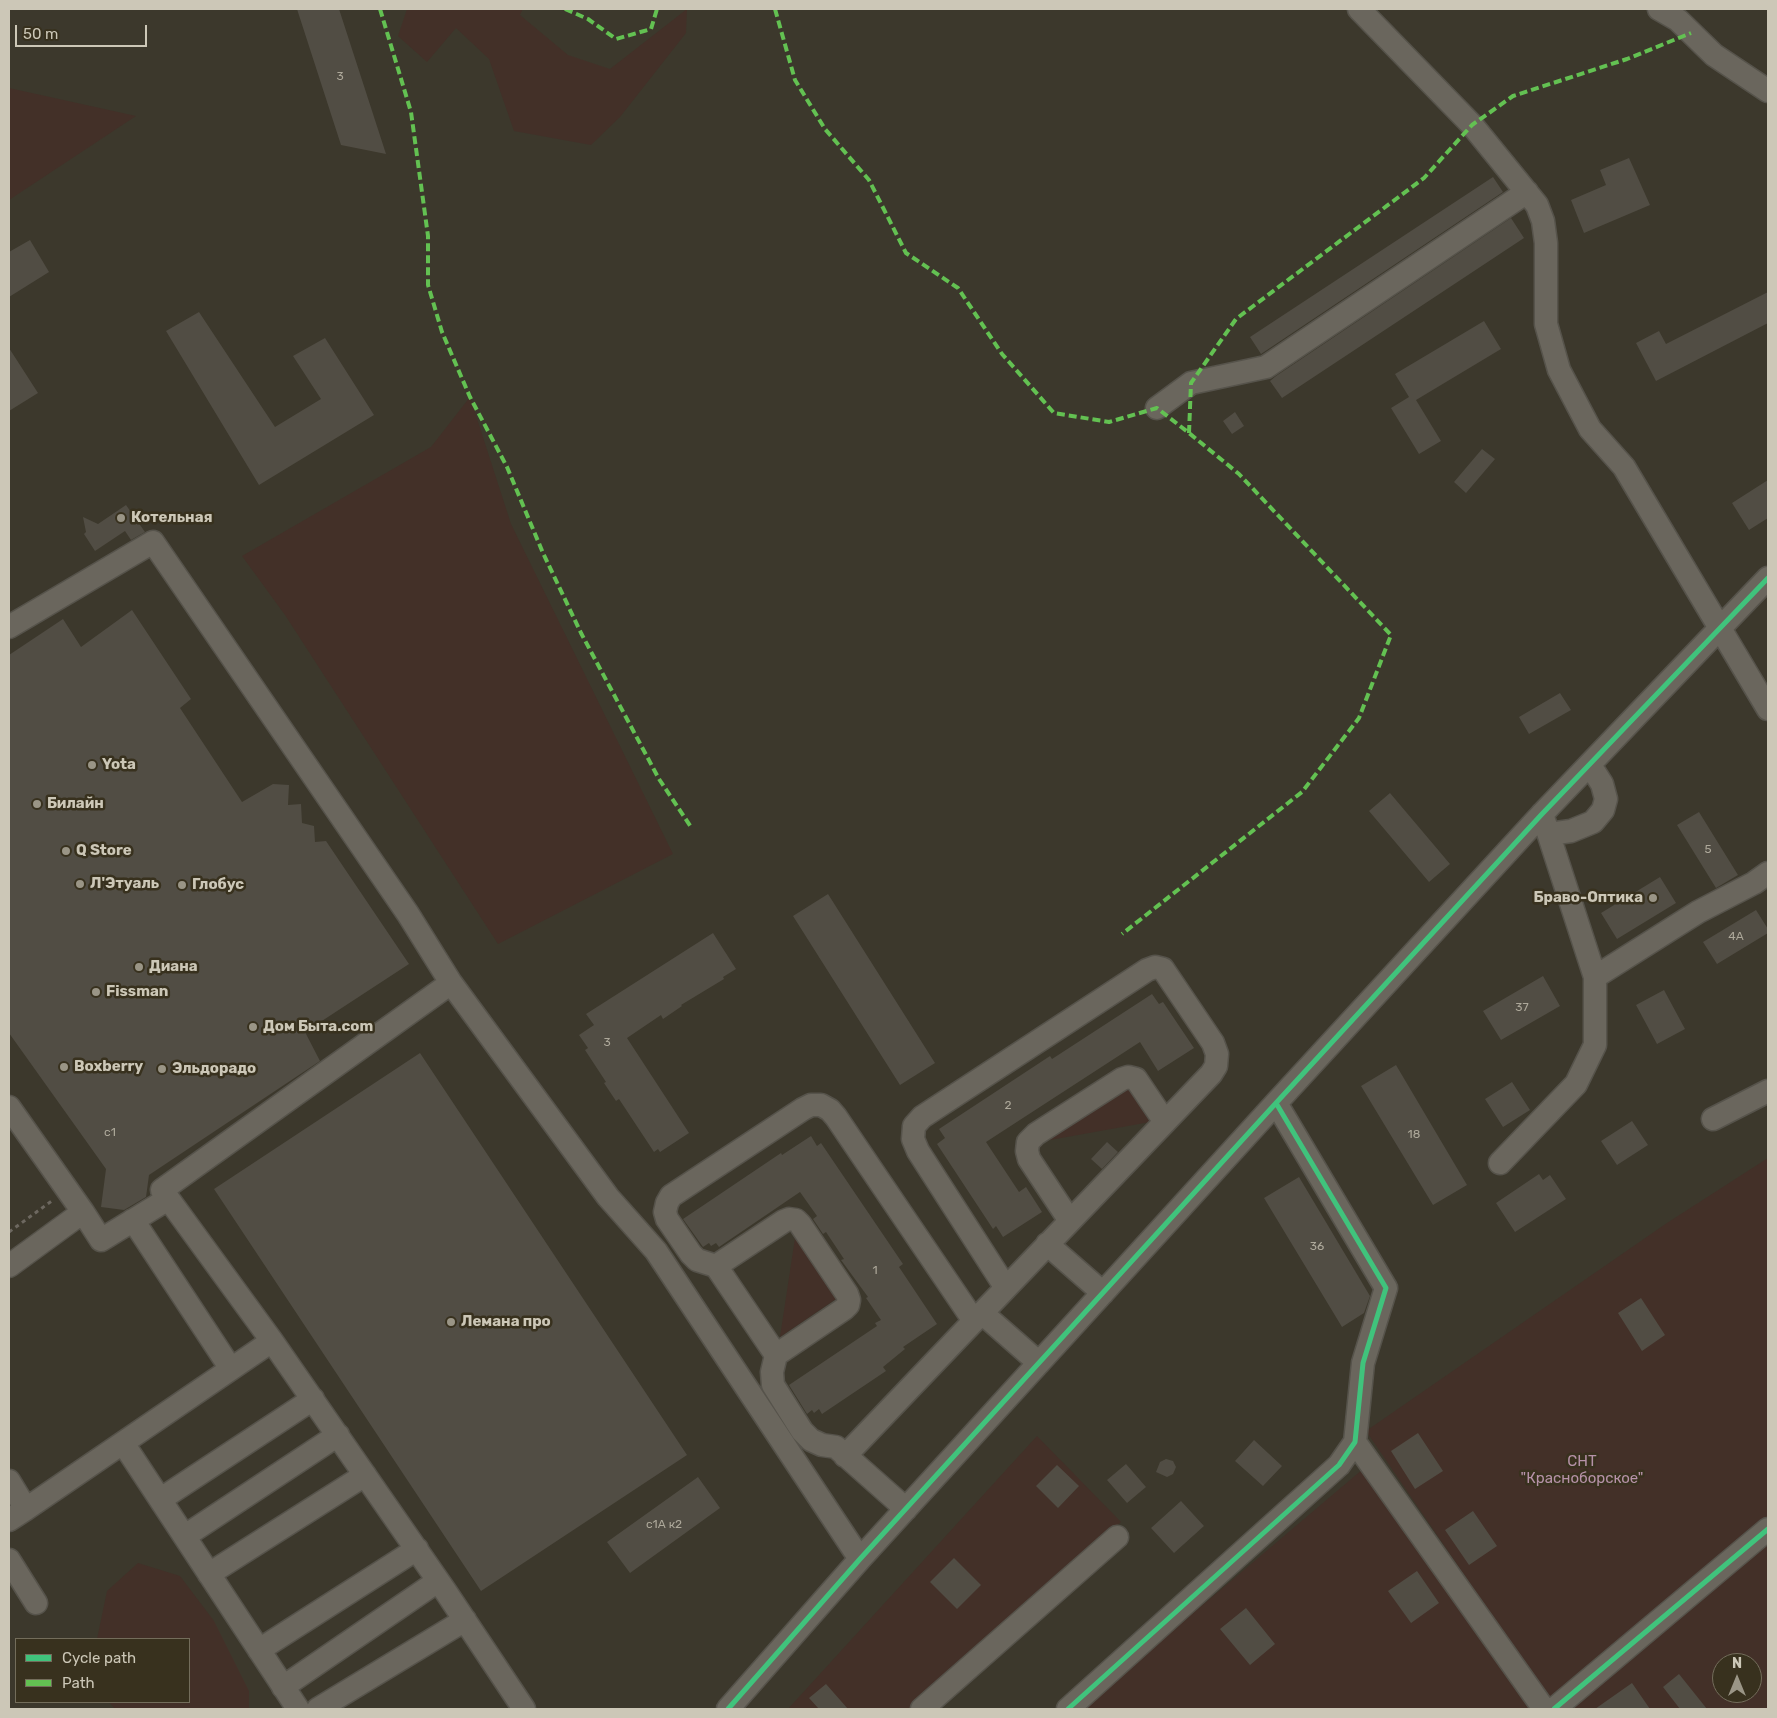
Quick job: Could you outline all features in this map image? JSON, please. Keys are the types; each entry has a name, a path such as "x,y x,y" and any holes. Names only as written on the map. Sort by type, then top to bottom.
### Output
{"street":[{"path":"1359,9 1472,125 1537,205 1543,221 1546,243 1546,324 1559,370 1590,429 1624,467 1768,709"},
{"path":"1658,9 1678,20 1714,55 1768,91"},
{"path":"1157,408 1191,383 1266,367 1527,192"},
{"path":"9,627 153,542 408,914 451,983 608,1197 656,1251 860,1559"},
{"path":"728,1709 860,1559 1276,1103 1546,824 1588,767 1768,578"},
{"path":"1546,824 1570,831 1593,822 1603,810 1606,799 1602,784 1595,773 1588,767"},
{"path":"1500,1163 1576,1084 1595,1044 1595,977 1546,824"},
{"path":"1595,977 1698,912 1754,883 1768,873"},
{"path":"845,1456 1006,1288 1047,1244 1165,1122 1216,1066 1217,1054 1213,1043 1163,969 1155,967 1146,970 922,1117 914,1126 913,1139 918,1151 1006,1288"},
{"path":"451,983 162,1190 313,1399 524,1709"},
{"path":"1070,1221 1030,1159 1027,1152 1028,1142 1036,1134 1122,1078 1128,1077 1136,1079 1165,1122"},
{"path":"1713,1119 1768,1091"},
{"path":"1068,1709 1339,1465 1355,1442 1363,1363 1386,1288 1276,1103"},
{"path":"776,1355 716,1266 697,1260 691,1254 667,1219 665,1212 667,1202 671,1196 803,1109 811,1105 821,1105 830,1110 836,1117 978,1317 1039,1363"},
{"path":"9,1107 101,1240 168,1199"},
{"path":"9,1266 83,1212"},
{"path":"716,1266 789,1218 796,1220 800,1224 847,1294 849,1300 848,1305 844,1309 776,1355 772,1372 773,1385 802,1431 811,1440 822,1445 836,1447 906,1509"},
{"path":"133,1220 231,1369"},
{"path":"1047,1244 1103,1293"},
{"path":"9,1481 17,1515 272,1341"},
{"path":"160,1499 313,1399"},
{"path":"185,1536 338,1435"},
{"path":"1355,1442 1544,1709"},
{"path":"123,1443 298,1709"},
{"path":"209,1574 365,1475"},
{"path":"1554,1709 1768,1529"},
{"path":"922,1709 1117,1537"},
{"path":"259,1650 416,1549"},
{"path":"9,1560 36,1603"},
{"path":"284,1687 438,1581"},
{"path":"318,1709 464,1620"}],"path":[{"path":"9,1232 67,1190"}],"green space":[{"path":"407,9 523,9 520,15 568,55 610,69 687,9 686,33 620,117 591,145 514,131 489,59 456,28 427,62 398,36"},
{"path":"9,88 136,116 9,200"},
{"path":"470,397 511,524 673,854 498,944 285,615 242,556 431,447"},
{"path":"1126,1085 1150,1122 1039,1142"},
{"name":"СНТ \"Красноборское\"","path":"1768,1158 1768,1520 1549,1699 1366,1431 1667,1223"},
{"path":"795,1238 836,1299 780,1337"},
{"path":"1037,1436 1121,1522 911,1709 788,1709"},
{"path":"1363,1469 1535,1709 1080,1709"},
{"path":"1768,1534 1768,1709 1563,1709"},
{"path":"138,1563 180,1576 214,1621 249,1691 249,1709 115,1709 110,1703 190,1703 190,1638 97,1638 107,1591"}],"building":[{"path":"297,9 339,9 386,154 341,145"},
{"path":"1629,158 1650,205 1584,233 1571,200 1606,185 1600,170"},
{"path":"1493,177 1503,192 1261,354 1250,337"},
{"path":"1511,218 1524,238 1282,398 1270,381 1276,376"},
{"path":"30,240 49,272 9,297 9,252"},
{"path":"1768,292 1768,323 1656,381 1636,343 1659,331 1666,344"},
{"path":"199,312 275,427 321,399 293,356 325,338 374,415 259,485 166,331"},
{"path":"1484,321 1501,349 1416,400 1441,441 1419,454 1391,408 1409,397 1395,374"},
{"path":"9,348 38,393 9,411"},
{"path":"1235,412 1244,426 1232,434 1223,421"},
{"path":"1482,449 1495,459 1466,493 1454,482"},
{"path":"1768,480 1768,518 1749,530 1732,503"},
{"name":"Котельная","path":"126,505 145,532 131,540 125,531 95,551 84,534 86,532 83,517 98,524"},
{"name":"Глобус","path":"132,610 191,699 180,708 242,802 273,784 289,785 288,805 301,804 302,823 314,826 315,842 326,841 409,964 305,1032 320,1061 149,1175 146,1197 124,1210 101,1207 106,1169 9,1033 9,655 63,619 81,647"},
{"path":"1560,693 1571,710 1529,734 1519,717"},
{"path":"1390,793 1450,864 1429,882 1369,811"},
{"path":"1699,812 1738,875 1716,888 1677,825"},
{"path":"1660,877 1676,903 1617,939 1601,913"},
{"path":"828,894 935,1063 900,1085 793,916"},
{"path":"1756,910 1768,929 1768,933 1717,964 1703,942"},
{"path":"713,933 736,969 663,1019 661,1015 627,1038 689,1133 660,1152 658,1149 654,1152 619,1099 616,1101 604,1083 606,1082 585,1050 588,1048 579,1035 594,1025 586,1014"},
{"path":"1543,976 1560,1006 1501,1040 1483,1011"},
{"path":"1664,990 1685,1029 1657,1044 1636,1005"},
{"path":"1152,994 1159,1004 1163,1002 1194,1048 1158,1071 1140,1042 986,1142 1019,1192 1026,1187 1042,1212 1003,1237 996,1226 993,1229 937,1144 945,1138 939,1129 1050,1056 1052,1059"},
{"name":"Лемана про","path":"420,1053 687,1455 481,1591 214,1189"},
{"path":"1396,1065 1467,1185 1433,1205 1361,1086"},
{"path":"1512,1082 1530,1110 1503,1127 1485,1099"},
{"path":"1632,1121 1648,1145 1617,1165 1601,1141"},
{"path":"811,1136 817,1146 821,1143 903,1264 899,1267 937,1324 903,1347 905,1349 883,1367 886,1371 822,1414 819,1409 814,1413 812,1410 807,1414 789,1385 877,1326 875,1323 881,1320 866,1298 868,1297 841,1260 844,1259 826,1232 823,1234 813,1219 817,1216 800,1192 719,1247 716,1243 711,1246 709,1243 703,1247 683,1219 781,1153 782,1155"},
{"path":"1107,1142 1118,1152 1102,1169 1091,1159"},
{"path":"1539,1174 1543,1180 1550,1175 1566,1199 1515,1232 1496,1203"},
{"path":"1299,1177 1370,1296 1364,1313 1342,1327 1264,1198"},
{"path":"1641,1298 1665,1335 1642,1351 1618,1313"},
{"path":"1418,1433 1443,1471 1415,1489 1391,1451"},
{"path":"1254,1440 1282,1466 1263,1486 1235,1461"},
{"path":"1166,1459 1173,1461 1176,1467 1173,1474 1167,1477 1156,1472 1160,1462"},
{"path":"1126,1464 1146,1487 1127,1503 1107,1480"},
{"path":"1057,1465 1079,1486 1058,1508 1036,1486"},
{"path":"698,1477 720,1508 630,1573 607,1542"},
{"path":"1181,1501 1204,1526 1174,1553 1151,1528"},
{"path":"1473,1511 1497,1546 1469,1565 1445,1530"},
{"path":"954,1558 981,1585 957,1609 930,1582"},
{"path":"1417,1571 1439,1603 1411,1623 1388,1591"},
{"path":"1246,1608 1275,1644 1250,1665 1220,1629"},
{"path":"1679,1674 1707,1709 1680,1709 1663,1687"},
{"path":"1632,1683 1650,1709 1595,1709"},
{"path":"826,1684 848,1709 819,1709 809,1698"}],"marked path":[{"path":"380,9 411,112 428,236 428,285 442,332 470,397 507,467 543,553 581,633 659,779 691,827"},
{"path":"565,9 588,19 616,39 651,29 657,9"},
{"path":"775,9 795,80 825,129 869,180 906,253 958,288 1002,354 1054,413 1109,422 1157,408 1239,474 1391,635 1359,718 1302,792 1122,934"},
{"path":"1189,433 1191,383 1236,319 1424,178 1472,125 1513,96 1627,59 1691,33"}],"cycle path":[{"path":"728,1709 860,1559 1276,1103 1542,814 1768,578"},
{"path":"1068,1709 1339,1465 1355,1442 1363,1363 1386,1288 1276,1103"},
{"path":"1554,1709 1768,1529"}],"place":[{"name":"Котельная","path":"121,518"},
{"name":"Yota","path":"92,765"},
{"name":"Билайн","path":"37,804"},
{"name":"Q Store","path":"66,851"},
{"name":"Л'Этуаль","path":"80,884"},
{"name":"Глобус","path":"182,885"},
{"name":"Браво-Оптика","path":"1653,898"},
{"name":"Диана","path":"139,967"},
{"name":"Fissman","path":"96,992"},
{"name":"Дом Быта.com","path":"253,1027"},
{"name":"Boxberry","path":"64,1067"},
{"name":"Эльдорадо","path":"162,1069"},
{"name":"Лемана про","path":"451,1322"}]}
